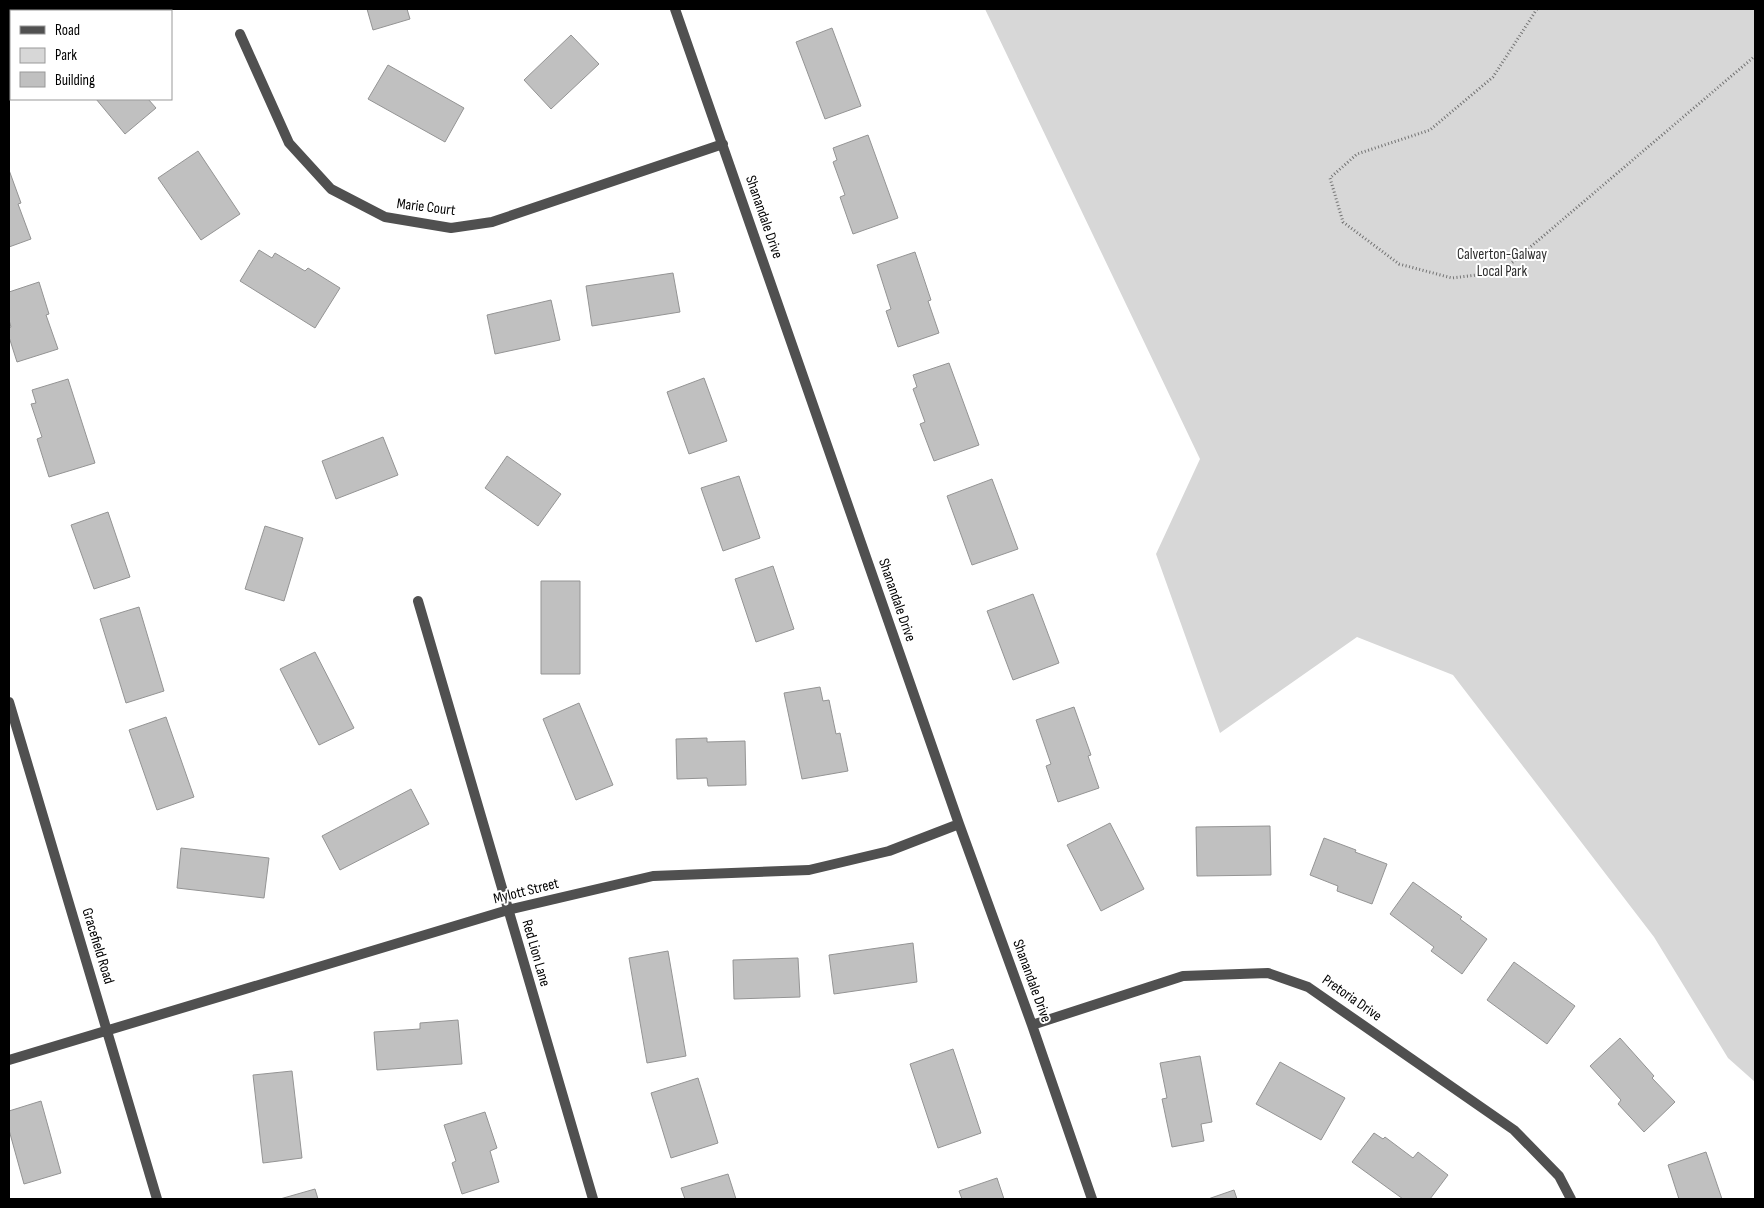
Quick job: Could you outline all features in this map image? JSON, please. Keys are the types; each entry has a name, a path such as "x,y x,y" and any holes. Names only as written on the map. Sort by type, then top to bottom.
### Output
{"street":[{"name":"Shanandale Drive","path":"676,9 959,824 1032,1025 1092,1199"},
{"name":"Marie Court","path":"240,34 289,143 331,189 385,217 451,228 492,222 723,144"},
{"name":"Red Lion Lane","path":"418,601 593,1199"},
{"name":"Gracefield Road","path":"9,702 157,1199"},
{"name":"Mylott Street","path":"9,1060 508,910 653,876 809,870 889,851 959,824"},
{"name":"Pretoria Drive","path":"1032,1025 1183,976 1268,973 1308,986 1514,1130 1559,1176 1571,1199"}],"path":[{"path":"1537,9 1493,77 1430,130 1357,154 1330,178 1343,222 1399,264 1452,278 1501,272 1755,56"}],"green space":[{"name":"Calverton-Galway Local Park","path":"985,9 1755,9 1755,1082 1728,1058 1654,937 1453,675 1357,637 1220,733 1156,554 1200,459"}],"building":[{"path":"367,9 407,9 410,19 373,30"},
{"path":"832,28 861,106 825,119 796,42"},
{"path":"571,35 599,64 551,109 524,80"},
{"path":"388,65 464,108 445,142 368,99"},
{"path":"97,100 149,100 156,108 125,134"},
{"path":"868,135 898,218 853,234 840,197 845,195 833,162 837,160 833,148"},
{"path":"198,151 240,214 201,240 158,178"},
{"path":"9,170 21,203 18,204 31,239 9,247"},
{"path":"259,250 272,258 275,253 305,271 308,268 340,288 315,328 240,281"},
{"path":"915,252 931,300 928,301 939,333 898,347 886,311 891,309 877,265"},
{"path":"673,273 680,312 592,326 586,286"},
{"path":"39,282 49,314 46,315 58,349 17,362 9,337 9,328 11,327 9,320 9,292"},
{"path":"551,300 560,340 495,354 487,315"},
{"path":"949,363 979,445 934,461 920,424 925,422 913,389 917,387 913,375"},
{"path":"704,378 727,441 689,454 667,392"},
{"path":"68,379 95,463 49,477 37,439 42,437 31,404 36,403 32,390"},
{"path":"383,437 398,475 336,499 322,461"},
{"path":"507,456 561,494 538,526 485,488"},
{"path":"739,476 760,538 723,551 701,488"},
{"path":"992,479 1018,549 972,565 947,496"},
{"path":"108,512 130,577 94,589 71,525"},
{"path":"265,526 303,538 284,601 245,589"},
{"path":"773,566 794,629 756,642 735,579"},
{"path":"541,581 580,581 580,674 541,674"},
{"path":"1033,594 1059,663 1013,680 987,611"},
{"path":"139,607 164,691 126,703 100,619"},
{"path":"315,652 354,728 319,745 280,669"},
{"path":"820,687 823,701 829,700 836,734 840,733 848,771 802,779 784,693"},
{"path":"579,703 613,785 576,800 543,719"},
{"path":"1074,707 1091,755 1088,756 1099,788 1058,802 1046,766 1051,764 1036,720"},
{"path":"166,717 194,797 157,810 129,730"},
{"path":"707,738 707,742 745,741 746,785 708,786 707,778 677,779 676,739"},
{"path":"411,789 429,824 340,870 322,836"},
{"path":"1110,823 1144,889 1101,911 1067,845"},
{"path":"1270,826 1271,875 1197,876 1196,827"},
{"path":"1324,838 1387,864 1372,904 1337,891 1338,886 1310,875"},
{"path":"181,848 269,858 264,898 177,888"},
{"path":"1413,882 1462,917 1460,919 1487,939 1462,974 1431,951 1434,947 1390,914"},
{"path":"913,943 917,982 834,994 829,955"},
{"path":"668,951 686,1056 647,1063 629,958"},
{"path":"798,958 800,997 734,999 733,960"},
{"path":"1514,962 1575,1006 1547,1044 1487,1000"},
{"path":"458,1020 462,1064 377,1070 374,1032 420,1029 420,1023"},
{"path":"1620,1038 1654,1076 1652,1078 1675,1102 1644,1132 1618,1104 1621,1100 1590,1066"},
{"path":"953,1049 981,1133 938,1148 910,1064"},
{"path":"1200,1056 1212,1122 1201,1124 1204,1141 1172,1147 1162,1099 1167,1098 1160,1063"},
{"path":"1280,1062 1345,1098 1321,1140 1256,1104"},
{"path":"292,1071 302,1158 263,1163 253,1075"},
{"path":"698,1078 718,1143 671,1158 651,1093"},
{"path":"41,1101 61,1173 24,1184 9,1130 9,1111"},
{"path":"485,1112 497,1148 490,1151 499,1182 462,1194 452,1163 456,1161 444,1125"},
{"path":"1374,1133 1383,1139 1385,1137 1413,1158 1418,1152 1448,1175 1430,1199 1403,1199 1352,1162"},
{"path":"1706,1152 1722,1199 1679,1199 1668,1165"},
{"path":"728,1174 736,1199 685,1199 681,1188"},
{"path":"997,1178 1004,1199 962,1199 959,1191"},
{"path":"315,1189 318,1199 280,1199"},
{"path":"1234,1190 1237,1199 1208,1199"}]}
